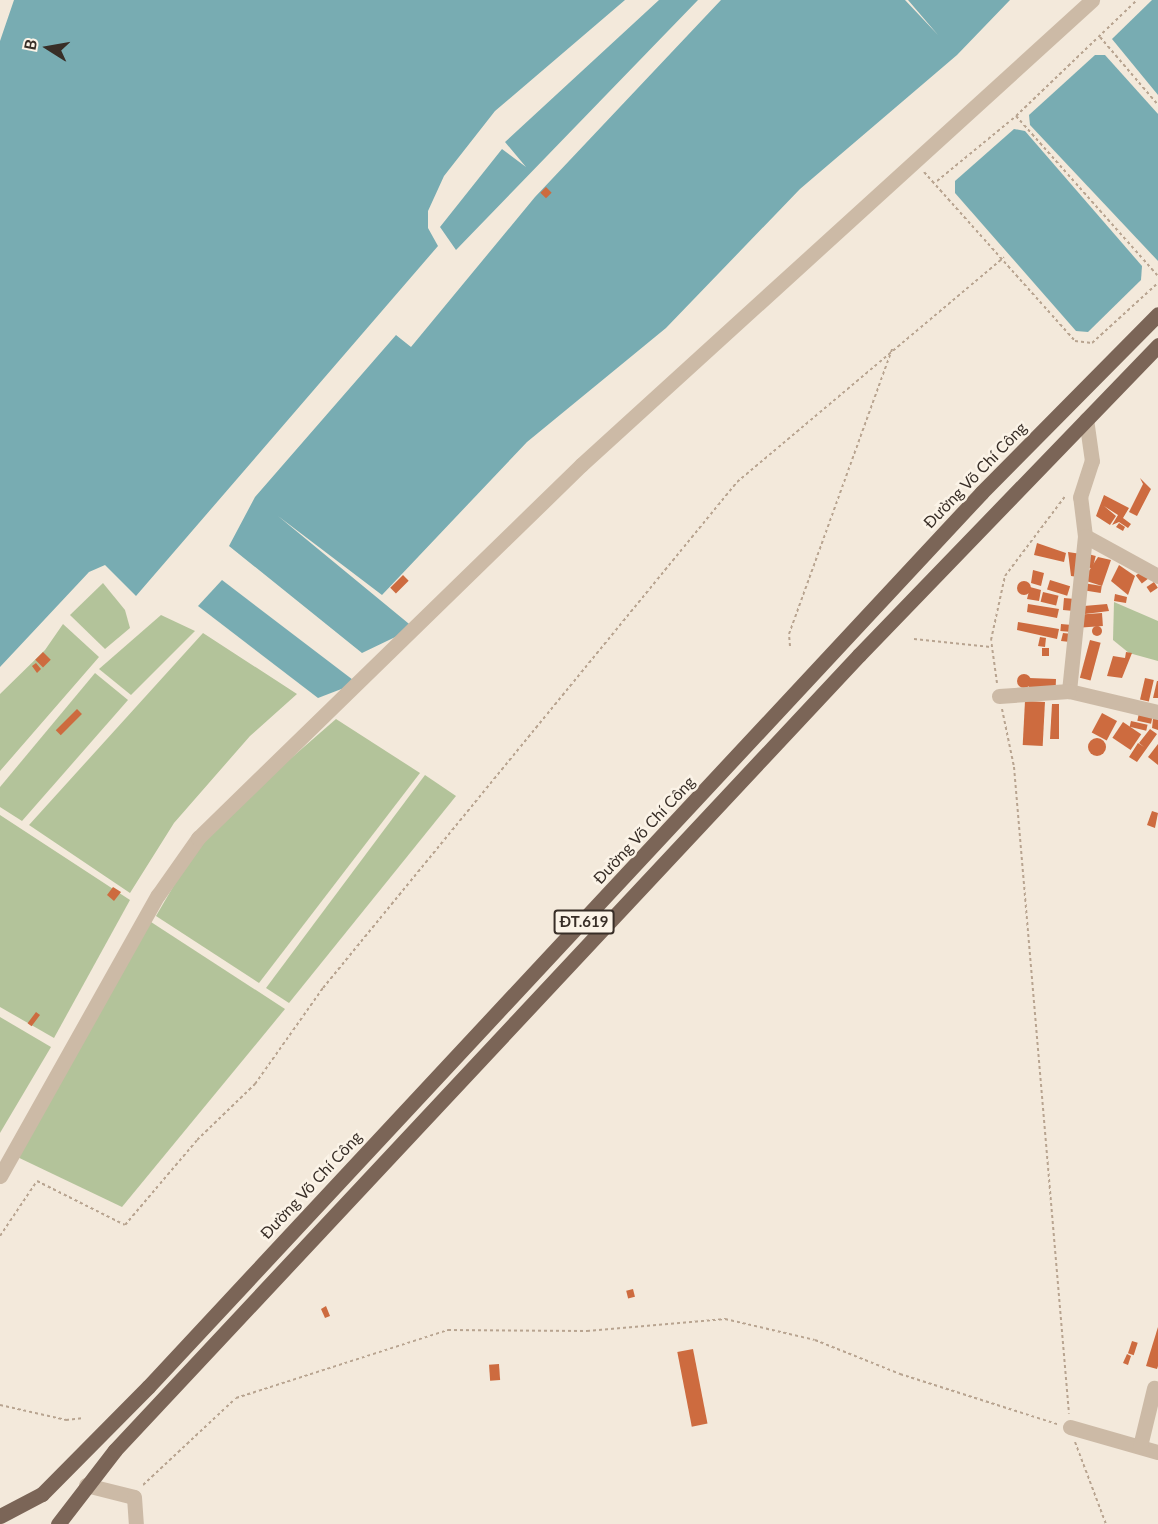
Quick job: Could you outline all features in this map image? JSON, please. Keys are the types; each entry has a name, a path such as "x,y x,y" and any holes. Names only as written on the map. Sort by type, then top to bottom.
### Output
{"main road":[{"name":"Đường Võ Chí Công","path":"0,1518 42,1494 148,1387 1017,457 1158,314"},
{"name":"ĐT.619","path":"58,1524 86,1485 1034,473 1158,345"},
{"path":"1017,457 1034,473"},
{"path":"0,1518 12,1524"}],"street":[{"path":"0,1176 159,895 198,838 581,465 1092,0"},
{"path":"1069,692 1085,536 1080,497 1092,461 1086,419"},
{"path":"1085,536 1158,576"},
{"path":"999,696 1069,692 1158,712"},
{"path":"1140,1446 1154,1388"},
{"path":"1070,1427 1158,1452"},
{"path":"86,1485 134,1497 136,1524"}],"path":[{"path":"937,181 1016,116 1137,0"},
{"path":"1100,37 1158,105"},
{"path":"1016,116 1158,276"},
{"path":"912,163 937,181 1083,344 1092,343 1158,283"},
{"path":"0,1236 37,1181 124,1224 197,1140 255,1084 323,988 737,482 893,346 1004,257"},
{"path":"790,646 789,634 893,346"},
{"path":"1070,489 1005,576 992,648 999,696 1014,767 1070,1427 1106,1524"},
{"path":"914,639 992,648"},
{"path":"134,1497 155,1468 236,1398 448,1330 587,1331 725,1318 815,1340 900,1374 1070,1427"},
{"path":"0,1405 66,1420 84,1418"}],"green space":[{"path":"103,583 125,610 130,628 105,649 70,615"},
{"path":"1114,602 1158,621 1158,661 1129,653 1113,640"},
{"path":"161,615 195,631 131,695 99,669"},
{"path":"63,624 99,657 0,771 0,694 45,650"},
{"path":"203,633 297,694 250,736 174,823 130,893 29,825"},
{"path":"95,673 128,700 22,821 0,807 0,787"},
{"path":"336,719 420,773 259,983 156,916 204,834"},
{"path":"425,775 456,796 289,1003 266,988"},
{"path":"0,815 130,900 54,1038 0,1007"},
{"path":"151,922 285,1009 122,1207 11,1154"},
{"path":"0,1017 51,1047 0,1133"}],"water":[{"path":"14,0 625,0 495,111 444,176 428,211 428,228 438,246 136,596 105,565 89,572 0,667 0,41"},
{"path":"659,0 698,0 456,250 440,227 502,149 526,167 505,142"},
{"path":"721,0 905,0 938,35 908,0 1010,0 957,55 800,189 666,328 527,442 382,595 278,516 414,628 362,653 229,546 255,497 396,335 411,347 535,197"},
{"path":"1152,0 1158,0 1158,95 1112,39"},
{"path":"1095,55 1105,55 1158,114 1158,261 1030,125 1029,115"},
{"path":"1014,129 1025,131 1142,266 1141,280 1088,332 1076,331 955,193 955,181"},
{"path":"222,580 357,683 318,698 198,606"}],"building":[{"path":"546,187 552,193 546,198 540,193"},
{"path":"1140,478 1151,489 1137,516 1129,512 1143,484"},
{"path":"1104,495 1129,508 1123,518 1131,524 1128,528 1119,522 1112,525 1118,515 1104,506 1116,516 1110,525 1096,516"},
{"path":"1119,523 1125,527 1123,531 1116,527"},
{"path":"1037,543 1066,553 1064,562 1034,555"},
{"path":"1068,552 1081,554 1078,577 1071,576"},
{"path":"1088,554 1096,556 1093,569 1085,567"},
{"path":"1098,557 1111,560 1102,586 1083,580"},
{"path":"1119,565 1135,576 1128,595 1111,581"},
{"path":"1033,570 1044,573 1041,586 1031,583"},
{"path":"1143,570 1149,578 1142,583 1136,575"},
{"path":"403,575 409,581 396,593 390,588"},
{"path":"1050,580 1070,586 1067,596 1047,590"},
{"path":"1021,581 1027,581 1031,588 1027,595 1021,595 1017,591 1017,585"},
{"path":"1154,582 1158,588 1150,593 1147,587"},
{"path":"1083,583 1102,586 1101,593 1082,590"},
{"path":"1030,587 1041,590 1039,601 1027,599"},
{"path":"1043,592 1059,596 1056,606 1041,602"},
{"path":"1115,594 1127,597 1126,603 1114,601"},
{"path":"1064,598 1075,599 1074,611 1063,610"},
{"path":"1028,604 1059,609 1057,618 1027,612"},
{"path":"1107,604 1109,611 1085,614 1084,606"},
{"path":"1102,613 1103,626 1082,627 1081,614"},
{"path":"1018,622 1059,629 1057,639 1017,630"},
{"path":"1061,624 1072,625 1071,632 1060,631"},
{"path":"1097,626 1101,627 1101,635 1097,636 1093,635 1092,631 1093,627"},
{"path":"1063,633 1072,634 1070,642 1061,641"},
{"path":"1040,637 1046,638 1045,647 1038,646"},
{"path":"1090,640 1101,643 1091,681 1080,678"},
{"path":"1042,648 1049,648 1049,656 1042,656"},
{"path":"43,652 51,660 43,668 35,660"},
{"path":"1126,652 1132,653 1122,678 1107,676 1113,656 1125,658"},
{"path":"36,663 41,669 37,673 32,666"},
{"path":"1024,674 1029,676 1031,681 1029,686 1024,688 1019,686 1017,681 1019,676"},
{"path":"1029,678 1056,679 1056,691 1029,690"},
{"path":"1145,678 1154,680 1149,701 1140,699"},
{"path":"1157,681 1158,698 1153,698"},
{"path":"1025,701 1045,702 1043,746 1023,745"},
{"path":"1052,704 1059,704 1059,739 1050,739"},
{"path":"77,709 82,714 61,735 56,730"},
{"path":"1102,713 1117,721 1107,740 1092,732"},
{"path":"1139,713 1153,716 1151,724 1137,721"},
{"path":"1153,719 1158,719 1158,730 1152,728"},
{"path":"1131,721 1148,725 1146,731 1130,727"},
{"path":"1123,722 1141,734 1131,750 1112,738"},
{"path":"1150,729 1157,734 1137,762 1129,757 1138,743 1144,747 1139,743"},
{"path":"1093,738 1101,738 1106,743 1104,754 1093,756 1088,751 1088,743"},
{"path":"1158,744 1158,765 1148,757"},
{"path":"1152,811 1158,813 1155,828 1147,825"},
{"path":"113,887 121,892 114,901 107,895"},
{"path":"36,1012 40,1015 32,1026 28,1023"},
{"path":"633,1289 635,1297 628,1298 626,1291"},
{"path":"326,1306 330,1316 325,1318 321,1309"},
{"path":"1158,1327 1158,1366 1157,1369 1146,1366"},
{"path":"1132,1341 1138,1343 1134,1355 1128,1353"},
{"path":"693,1349 708,1424 692,1427 677,1352"},
{"path":"1127,1354 1131,1356 1128,1365 1123,1363"},
{"path":"499,1364 500,1380 490,1381 489,1365"}]}
